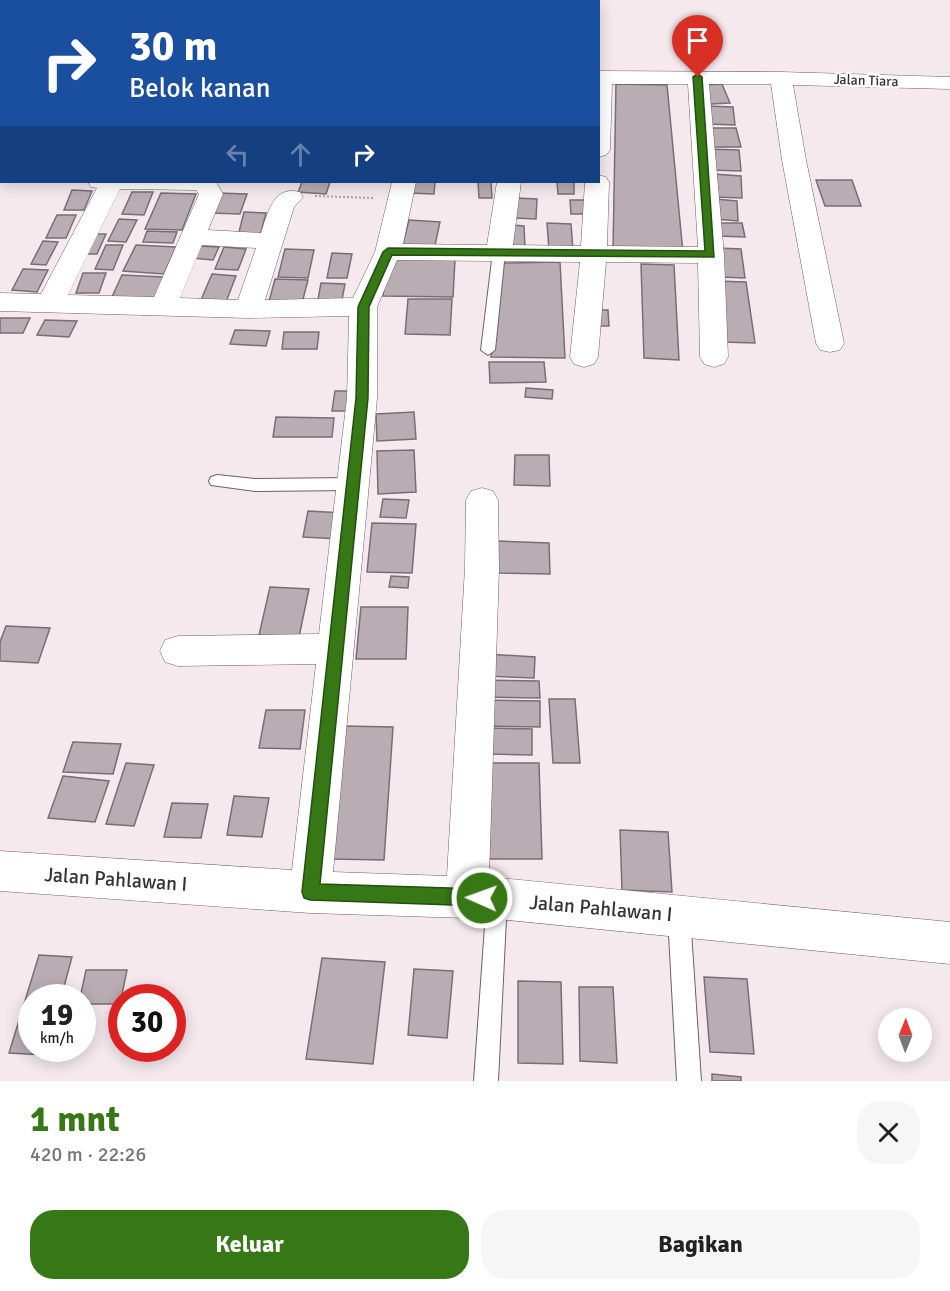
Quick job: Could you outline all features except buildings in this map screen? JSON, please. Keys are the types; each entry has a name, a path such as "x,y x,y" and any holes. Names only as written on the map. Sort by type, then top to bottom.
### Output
{"street":[{"name":"Jalan Tiara","path":"600,77 781,78 950,83"},
{"path":"698,77 711,255 714,357"},
{"path":"781,78 794,160 830,343"},
{"path":"50,304 111,183"},
{"path":"163,307 211,194 207,186 198,183"},
{"path":"499,252 508,183"},
{"path":"584,357 594,253 597,183"},
{"path":"310,892 362,398 363,307 388,252 402,190"},
{"path":"249,309 283,204 291,197"},
{"path":"194,237 272,241"},
{"path":"388,252 711,255"},
{"path":"0,302 249,309 363,307"},
{"path":"482,500 482,898"},
{"path":"178,651 336,649"},
{"name":"Jalan Pahlawan I","path":"0,871 310,892 482,898 679,915 950,943"}],"lane":[{"path":"488,350 499,252"},
{"path":"217,481 255,485 353,484"},
{"path":"482,898 486,1081"},
{"path":"679,915 689,1081"}],"path":[{"path":"291,197 402,190"}],"route":[{"path":"482,898 310,892 362,398 363,307 388,252 711,255 698,77"}]}
